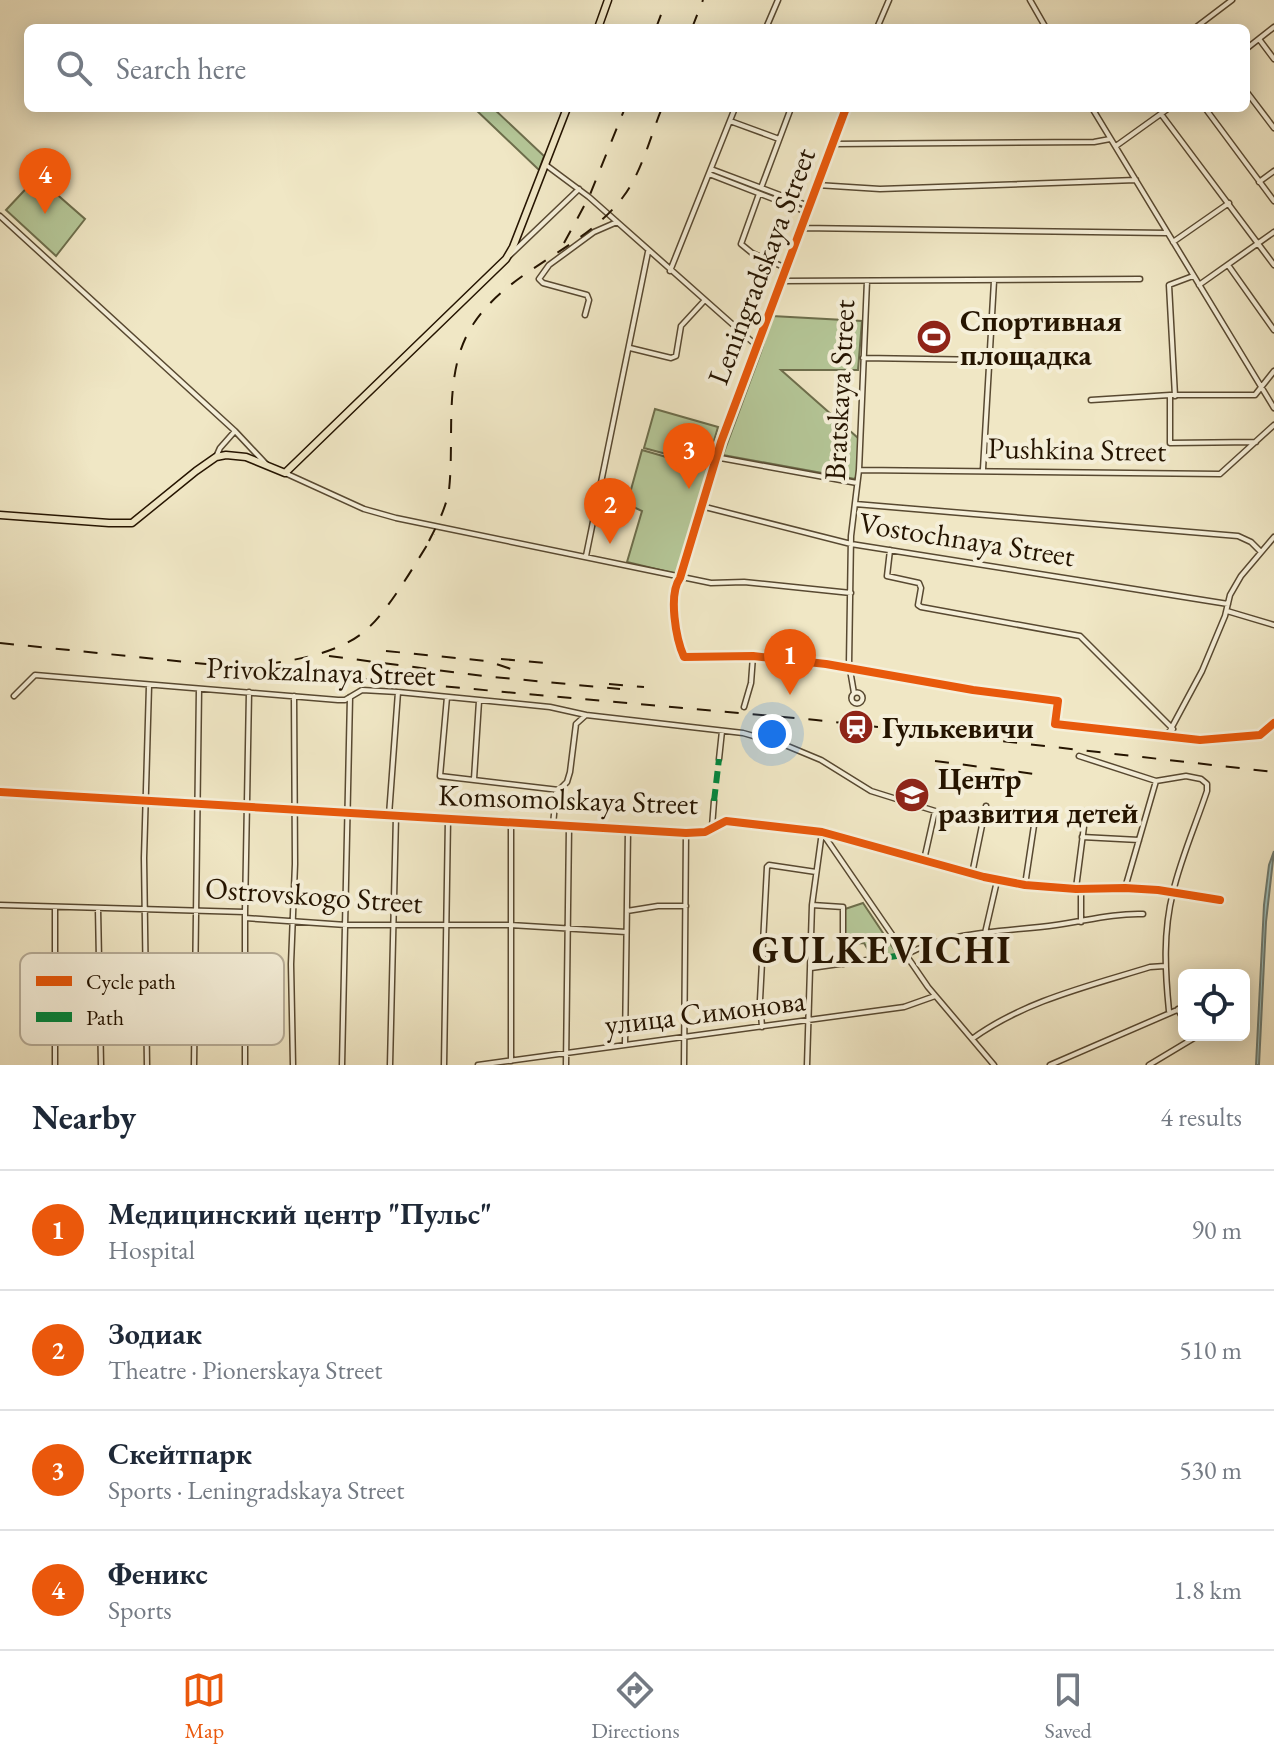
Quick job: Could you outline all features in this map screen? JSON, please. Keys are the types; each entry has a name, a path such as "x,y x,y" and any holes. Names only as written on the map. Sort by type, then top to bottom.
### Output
{"main road":[{"path":"599,24 608,0"},
{"path":"0,515 132,523 216,457 238,455 285,473 506,259 566,112"}],"street":[{"path":"768,24 778,0"},
{"path":"879,24 889,0"},
{"path":"1030,0 1044,24"},
{"path":"1200,24 1232,0"},
{"path":"1250,46 1274,27"},
{"path":"1259,39 1274,59"},
{"path":"1250,96 1274,128"},
{"path":"670,271 733,112"},
{"path":"786,268 752,253 741,244 789,112"},
{"name":"Leningradskaya Street","path":"753,656 684,657 673,597 715,457 845,112"},
{"path":"1094,112 1274,408"},
{"path":"1116,146 1164,112"},
{"path":"1208,112 1274,201"},
{"path":"1161,114 1274,265"},
{"path":"730,121 779,139"},
{"path":"833,144 1094,142 1111,139"},
{"path":"546,165 579,189 757,346"},
{"path":"1259,182 1274,171"},
{"path":"710,172 807,212"},
{"path":"817,185 880,189 1136,180"},
{"path":"506,259 579,189"},
{"path":"760,191 809,206"},
{"path":"1173,242 1229,203"},
{"path":"0,216 235,431 269,466"},
{"path":"585,315 589,300 587,295 543,283 539,279 549,265 594,232 617,222"},
{"path":"801,228 1167,233"},
{"path":"1199,285 1274,232"},
{"path":"586,556 648,252"},
{"path":"1228,265 1274,330"},
{"path":"1193,276 1169,285 1173,396 1170,443 1256,442"},
{"path":"781,281 1140,279"},
{"name":"Bratskaya Street","path":"854,693 850,668 851,544 859,470 867,281"},
{"path":"983,469 994,281"},
{"path":"630,348 671,358 676,356 681,326 704,301"},
{"path":"863,358 990,360"},
{"path":"1091,400 1255,395 1274,371"},
{"name":"Pushkina Street","path":"859,470 1220,474 1274,425"},
{"path":"216,457 235,431"},
{"path":"715,457 857,483"},
{"path":"285,473 364,509 396,518 680,578 851,593"},
{"path":"855,504 1238,536 1251,542 1261,552"},
{"name":"Vostochnaya Street","path":"701,506 851,544 1228,604"},
{"path":"1166,738 1202,671 1227,611 1230,595 1241,576 1274,537"},
{"path":"890,550 887,576 919,583 918,605 921,607 1080,636 1173,729"},
{"path":"1227,611 1274,625"},
{"path":"744,707 751,683 753,656 1058,701 1055,724 1200,740 1260,735 1274,723"},
{"name":"Privokzalnaya Street","path":"14,696 35,675 338,700 362,690 550,707 586,715 743,733 785,745 830,765 871,791 935,811 924,861"},
{"path":"146,953 145,801 149,686"},
{"path":"195,953 199,689"},
{"path":"245,953 249,692"},
{"path":"389,815 398,692"},
{"path":"293,1065 294,695"},
{"path":"342,1065 350,697"},
{"path":"447,697 440,776 559,790"},
{"path":"474,780 479,701"},
{"path":"553,825 556,793 567,782 570,772 576,724 586,715"},
{"path":"719,759 722,731"},
{"path":"1079,756 1156,781 1186,776 1201,779 1207,784 1173,892 1165,966 1169,1011"},
{"path":"1125,888 1156,781"},
{"name":"Komsomolskaya Street","path":"0,792 686,833 712,830 726,821 822,832 972,874 1025,885 1125,888 1220,900"},
{"path":"712,830 714,801"},
{"path":"972,874 986,806"},
{"path":"1081,922 1079,889 1086,811"},
{"path":"1025,885 1036,812"},
{"path":"390,1065 396,815"},
{"path":"444,1065 448,819"},
{"path":"511,823 511,1061"},
{"path":"566,1065 569,827"},
{"path":"625,1044 628,830"},
{"path":"807,1065 812,905 822,832"},
{"path":"822,832 935,996 994,1065"},
{"path":"684,1065 686,833"},
{"path":"1082,837 1139,840"},
{"path":"762,1027 760,1000 767,867 816,872"},
{"path":"985,933 997,880"},
{"name":"Ostrovskogo Street","path":"0,905 195,910 346,925 510,925 626,932"},
{"path":"812,905 843,907 843,964"},
{"path":"627,911 686,906"},
{"path":"55,907 55,953"},
{"path":"98,908 99,953"},
{"path":"905,955 926,943 966,933 1143,914"},
{"path":"811,968 867,960"},
{"path":"972,1039 1011,1014 1041,1002 1150,967 1165,966"},
{"name":"улица Симонова","path":"478,1065 904,1007 935,996"},
{"path":"1050,1065 1178,1008"},
{"path":"1149,1065 1186,1041"},
{"path":"101,1045 101,1065"},
{"path":"147,1045 147,1065"},
{"path":"194,1045 194,1065"}],"green space":[{"path":"478,112 497,112 544,156 539,170"},
{"path":"37,177 85,219 56,256 6,210"},
{"path":"772,316 862,321 858,370 781,370 858,438 858,472 855,479 723,455"},
{"path":"655,409 718,427 707,465 644,448"},
{"path":"642,450 708,469 677,574 627,562 642,511 627,504"},
{"path":"863,903 897,954 873,958 864,943 844,945 845,909"}],"water":[{"path":"1274,851 1266,922 1259,1065 1256,1065 1264,905"}],"railway":[{"path":"694,24 703,0"},
{"path":"658,24 665,4"},
{"path":"564,243 589,197 623,112"},
{"path":"429,541 449,490 454,382 464,341 489,304 588,231 623,197 641,166 661,112"},
{"path":"267,664 306,657 356,638 375,621 393,598 434,534"},
{"path":"0,643 816,720 1274,772"},
{"path":"386,651 487,661 520,672"},
{"path":"329,656 483,676 620,689"},
{"path":"501,659 546,663"},
{"path":"609,684 644,687"},
{"path":"935,761 1035,774"}],"marked path":[{"path":"714,801 719,759"},
{"path":"867,960 905,955"}],"cycle path":[{"path":"845,112 721,442 676,586 674,617 684,657 753,656 826,664 973,690 1058,701 1055,724 1200,740 1260,735 1274,723"},
{"path":"0,792 686,833 705,832 726,821 822,832 984,877 1025,885 1158,890 1220,900"}],"place":[{"name":"Феникс","path":"45,214"},
{"name":"Спортивная площадка","path":"934,337"},
{"name":"Скейтпарк","path":"689,489"},
{"name":"Зодиак","path":"610,544"},
{"name":"Медицинский центр \"Пульс\"","path":"790,695"},
{"name":"Гулькевичи","path":"856,727"},
{"name":"Центр развития детей","path":"912,795"}],"district":[{"name":"GULKEVICHI","path":"882,949"}]}
